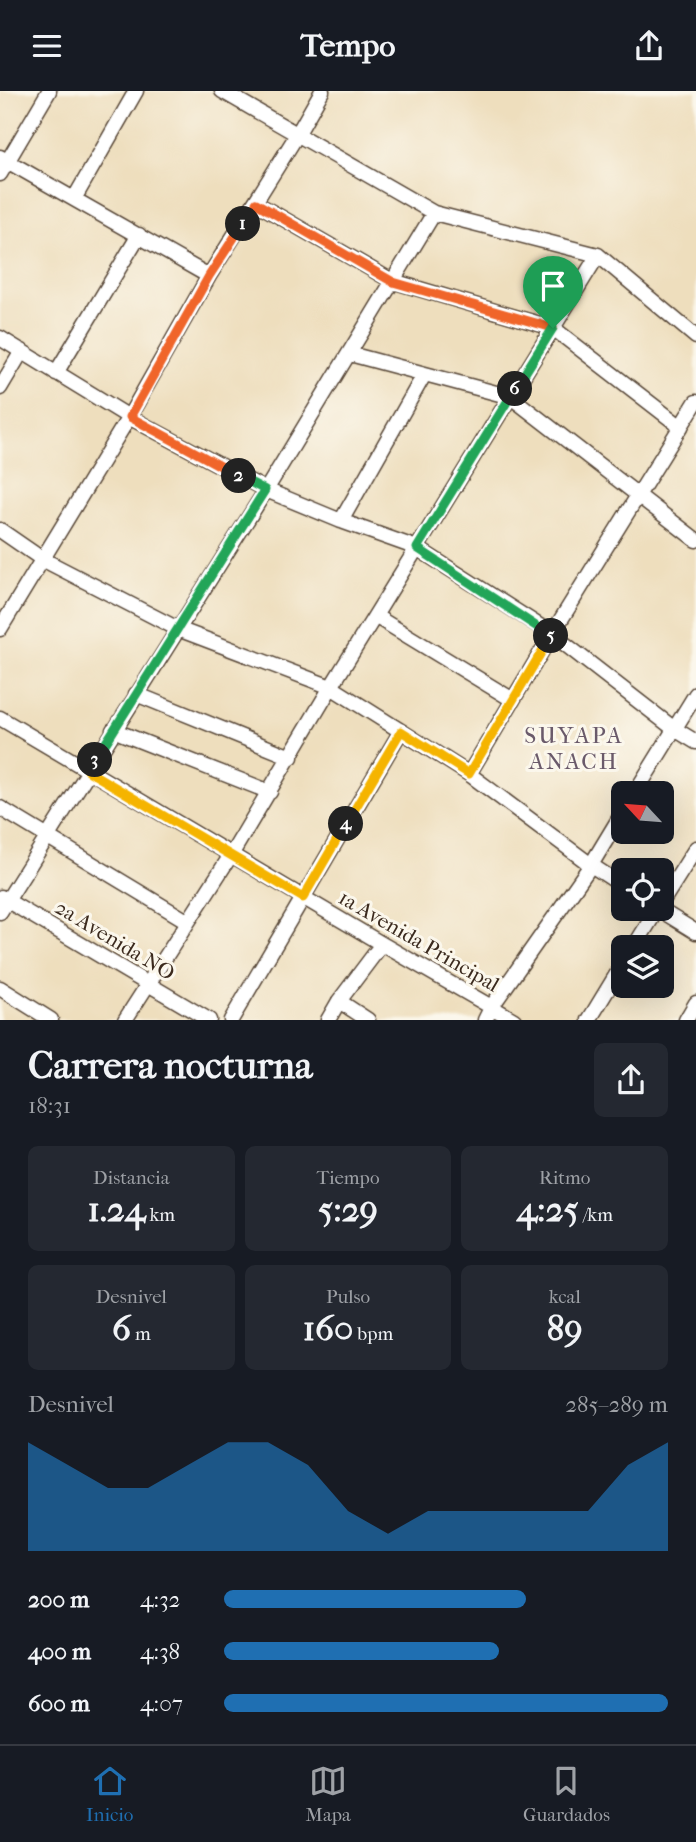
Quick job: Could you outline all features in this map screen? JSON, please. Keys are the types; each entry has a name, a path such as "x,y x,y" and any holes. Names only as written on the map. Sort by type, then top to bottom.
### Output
{"street":[{"path":"49,91 2,164 74,199 209,276"},
{"path":"74,199 136,91"},
{"path":"2,620 130,417 209,276 298,135 322,91"},
{"path":"225,92 434,213 598,255 696,337"},
{"path":"256,203 393,282 553,328 681,427"},
{"path":"3,903 48,837 350,354 434,213"},
{"path":"56,373 139,235"},
{"path":"125,1020 270,792 331,687 598,255"},
{"path":"0,338 130,417 265,490 417,548 552,634 673,728 696,742"},
{"path":"0,388 22,351"},
{"path":"350,354 511,397 696,540"},
{"path":"341,521 424,375"},
{"path":"469,774 696,401"},
{"path":"0,530 42,559 178,629 331,687 469,774 611,878"},
{"path":"375,616 513,700"},
{"path":"136,694 291,757"},
{"path":"642,781 696,694"},
{"name":"1a Avenida Principal","path":"0,718 382,944 489,1013 514,1020"},
{"path":"113,730 270,792"},
{"path":"232,1020 401,731"},
{"path":"0,808 187,921"},
{"path":"489,1013 611,832"},
{"path":"674,883 696,848"},
{"name":"2a Avenida NO","path":"3,903 209,1020"},
{"path":"674,918 696,932"},
{"path":"328,1020 382,944"},
{"path":"589,1020 611,984"},
{"path":"0,988 51,1020"},
{"path":"339,1001 368,1020"}],"district":[{"name":"SUYAPA ANACH","path":"574,748"}],"route":[{"path":"256,203 393,282 553,328 417,548 552,634 469,774 401,731 303,898 88,771 265,490 130,417 209,276 256,203"}]}
